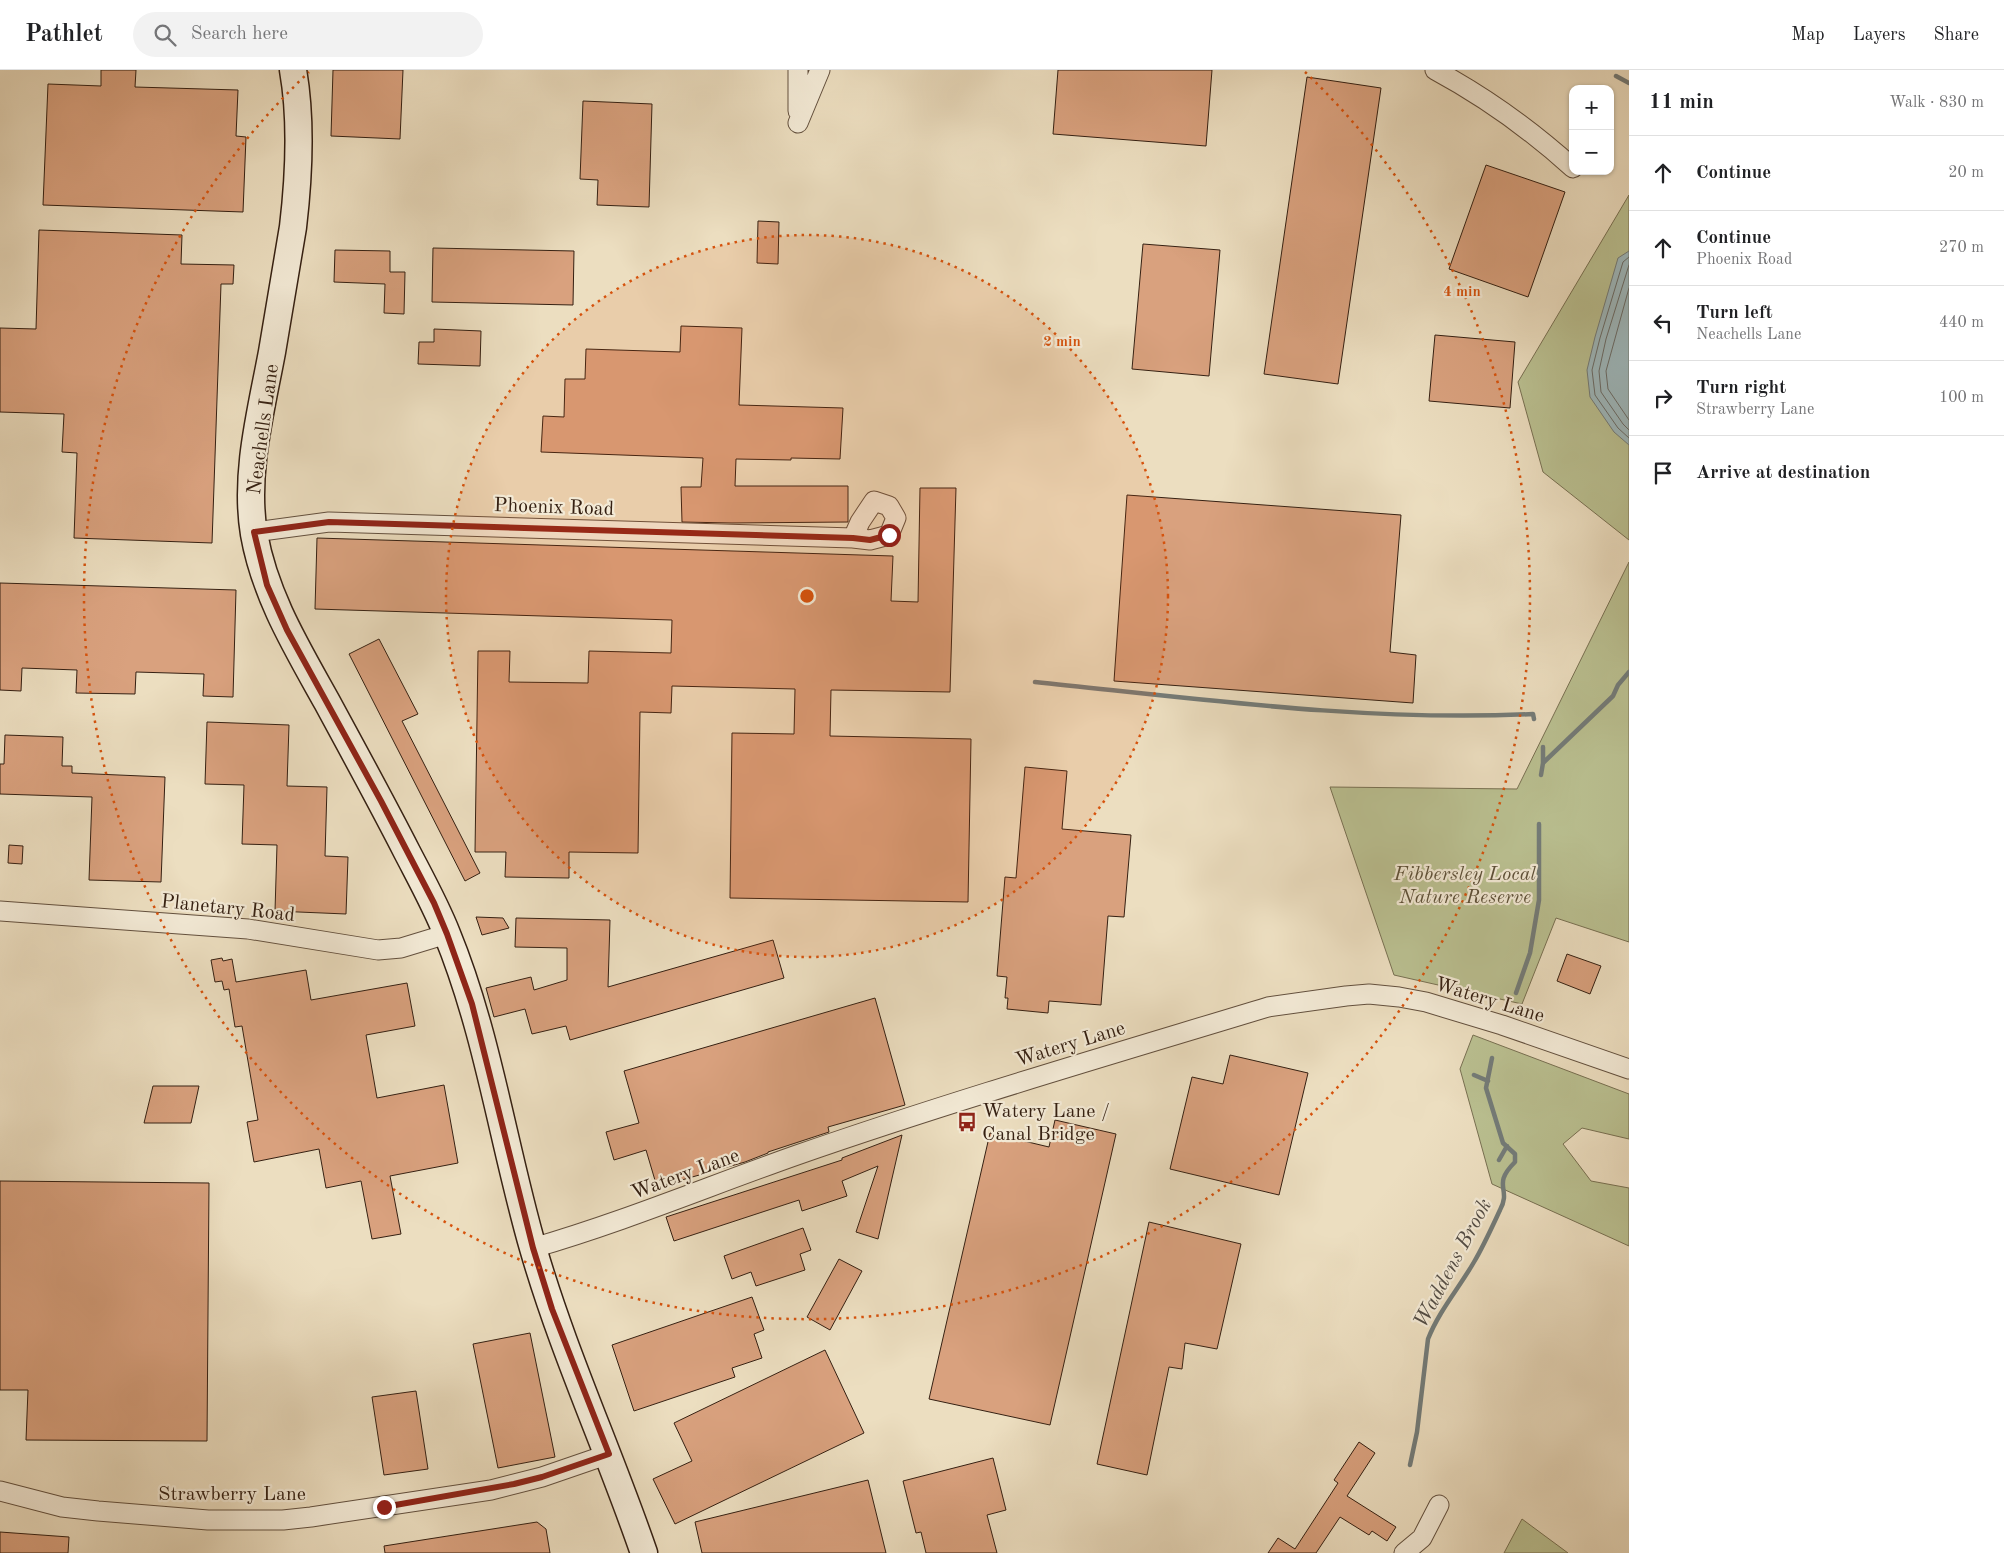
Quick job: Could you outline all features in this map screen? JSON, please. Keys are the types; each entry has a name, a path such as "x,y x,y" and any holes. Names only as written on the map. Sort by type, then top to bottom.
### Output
{"street":[{"name":"Neachells Lane","path":"293,70 296,88 298,153 296,196 293,227 253,459 252,506 254,532 267,585 287,630 381,801 434,903 447,934 472,1004 533,1248 552,1309 609,1454 644,1553"},
{"path":"798,70 798,123 820,70"},
{"path":"1435,70 1472,90 1546,144 1569,165"},
{"name":"Phoenix Road","path":"254,532 329,522 853,538"},
{"name":"Planetary Road","path":"0,911 248,929 378,950 401,948 447,934"},
{"name":"Watery Lane","path":"533,1248 587,1232 796,1156 964,1099 1268,1007 1316,999 1381,995 1426,1002 1502,1025 1629,1069"},
{"name":"Strawberry Lane","path":"0,1491 62,1507 98,1511 208,1520 283,1520 491,1490 542,1477 609,1454"},
{"path":"1404,1553 1422,1538 1439,1505"}],"green space":[{"path":"1629,195 1629,540 1543,472 1518,382"},
{"name":"Fibbersley Local Nature Reserve","path":"1629,562 1629,942 1556,918 1522,1004 1394,975 1330,787 1517,789"},
{"path":"1473,1035 1629,1094 1629,1139 1582,1128 1563,1144 1591,1181 1629,1188 1629,1246 1492,1184 1460,1069"},
{"path":"1522,1519 1568,1553 1504,1553"}],"water":[{"path":"1629,251 1629,445 1614,432 1590,397 1587,370 1618,258"}],"building":[{"path":"101,70 136,70 135,87 238,90 236,136 246,137 243,212 43,205 48,84 101,86"},
{"path":"333,70 403,70 400,139 331,136"},
{"path":"1058,70 1212,70 1206,146 1053,134"},
{"path":"1307,77 1381,88 1338,384 1264,374"},
{"path":"583,101 652,104 649,207 597,205 598,180 580,179"},
{"path":"1486,165 1565,192 1528,297 1449,269"},
{"path":"758,221 779,222 778,264 757,263"},
{"path":"39,230 182,235 181,264 234,265 233,284 221,284 212,543 74,538 77,453 62,452 64,414 0,412 0,328 36,329"},
{"path":"1143,244 1220,250 1209,376 1132,369"},
{"path":"433,248 574,251 573,305 432,302"},
{"path":"335,250 390,251 390,272 405,272 404,314 384,313 385,284 334,282"},
{"path":"681,326 742,328 739,405 843,408 840,459 736,459 735,486 848,486 848,522 682,522 681,487 701,487 703,458 541,452 543,416 564,417 565,379 585,379 586,349 680,352"},
{"path":"434,329 481,331 480,366 418,364 419,342 434,342"},
{"path":"1435,335 1515,342 1510,408 1429,401"},
{"path":"920,488 956,488 950,692 831,690 830,736 971,739 968,902 730,898 732,733 794,734 795,689 672,686 671,713 640,712 638,853 569,852 569,878 505,877 506,852 475,852 478,651 510,651 509,682 588,683 589,651 671,653 672,620 315,609 317,538 893,556 891,601 918,602"},
{"path":"1127,495 1401,515 1390,652 1416,655 1413,703 1114,681"},
{"path":"0,583 236,590 233,697 203,696 204,674 136,672 135,694 76,693 77,670 22,668 21,691 0,690"},
{"path":"379,639 418,714 402,721 480,873 465,881 349,654"},
{"path":"207,722 289,725 287,786 327,787 325,856 348,857 346,914 275,911 277,845 242,844 244,785 205,784"},
{"path":"5,735 63,737 62,766 72,766 72,773 165,777 161,882 89,880 92,797 0,794 0,764 4,764"},
{"path":"1025,767 1067,771 1062,829 1131,835 1124,917 1108,916 1101,1005 1049,1001 1048,1013 1007,1009 1008,998 1005,998 1007,977 997,976 1005,877 1016,878"},
{"path":"9,845 23,846 22,864 8,863"},
{"path":"476,917 503,918 509,928 482,935"},
{"path":"516,918 610,920 608,987 773,940 784,978 570,1040 566,1026 532,1034 525,1009 494,1017 486,988 531,977 534,990 567,980 567,948 515,947"},
{"path":"1567,954 1601,966 1590,994 1557,981"},
{"path":"222,958 223,961 232,959 236,982 306,970 311,1000 407,983 415,1026 366,1035 377,1098 444,1085 458,1163 390,1176 401,1234 372,1239 361,1181 326,1188 319,1149 254,1162 247,1122 258,1120 242,1026 235,1027 229,989 224,990 222,981 215,982 211,960"},
{"path":"875,998 905,1105 828,1127 829,1132 768,1152 745,1162 657,1187 646,1150 614,1160 606,1132 639,1123 624,1071"},
{"path":"1230,1055 1308,1073 1279,1195 1170,1169 1192,1077 1223,1084"},
{"path":"153,1086 199,1086 191,1123 144,1123"},
{"path":"1055,1120 1116,1134 1050,1425 929,1399 990,1133 1049,1147"},
{"path":"902,1135 878,1239 856,1232 878,1166 842,1181 847,1196 802,1211 799,1200 674,1241 666,1217 842,1160 842,1158"},
{"path":"0,1181 209,1183 207,1441 26,1440 28,1390 0,1390"},
{"path":"1149,1222 1241,1244 1217,1349 1185,1343 1182,1369 1169,1367 1147,1475 1097,1464"},
{"path":"803,1228 811,1250 800,1254 805,1270 756,1286 751,1272 732,1279 724,1256"},
{"path":"839,1259 862,1271 830,1330 807,1317"},
{"path":"752,1297 764,1330 754,1334 762,1358 732,1368 735,1377 634,1411 612,1345"},
{"path":"530,1333 555,1457 498,1468 473,1344"},
{"path":"825,1350 864,1433 675,1524 653,1479 692,1461 674,1423"},
{"path":"416,1391 428,1469 384,1475 372,1397"},
{"path":"1359,1442 1375,1453 1347,1496 1396,1527 1387,1541 1372,1531 1369,1535 1340,1517 1316,1553 1268,1553 1278,1538 1295,1549 1338,1483 1334,1480"},
{"path":"993,1458 1006,1510 987,1515 997,1553 926,1553 921,1532 916,1533 903,1481"},
{"path":"868,1480 886,1553 702,1553 695,1522"},
{"path":"537,1522 546,1529 550,1553 385,1553 384,1546"},
{"path":"0,1532 69,1537 68,1553 0,1553"}],"waterway":[{"path":"1616,76 1629,83"},
{"name":"Waddens Brook","path":"1541,775 1543,763 1613,696 1618,685 1629,672"},
{"path":"1035,682 1221,702 1346,712 1471,716 1533,714 1534,719"},
{"path":"1543,747 1543,763"},
{"name":"Waddens Brook","path":"1516,993 1530,953 1539,900 1539,824"},
{"name":"Waddens Brook","path":"1410,1465 1417,1432 1428,1339 1488,1236 1503,1203 1504,1177 1515,1162 1515,1154 1503,1143 1486,1088 1492,1058"},
{"path":"1474,1075 1488,1081"},
{"path":"1499,1160 1507,1146"}],"place":[{"name":"Watery Lane / Canal Bridge","path":"967,1122"}],"route":[{"path":"384,1507 491,1490 542,1477 609,1454 552,1309 533,1248 462,971 434,903 381,801 287,630 267,585 254,532 329,522 870,540 889,535"}]}
